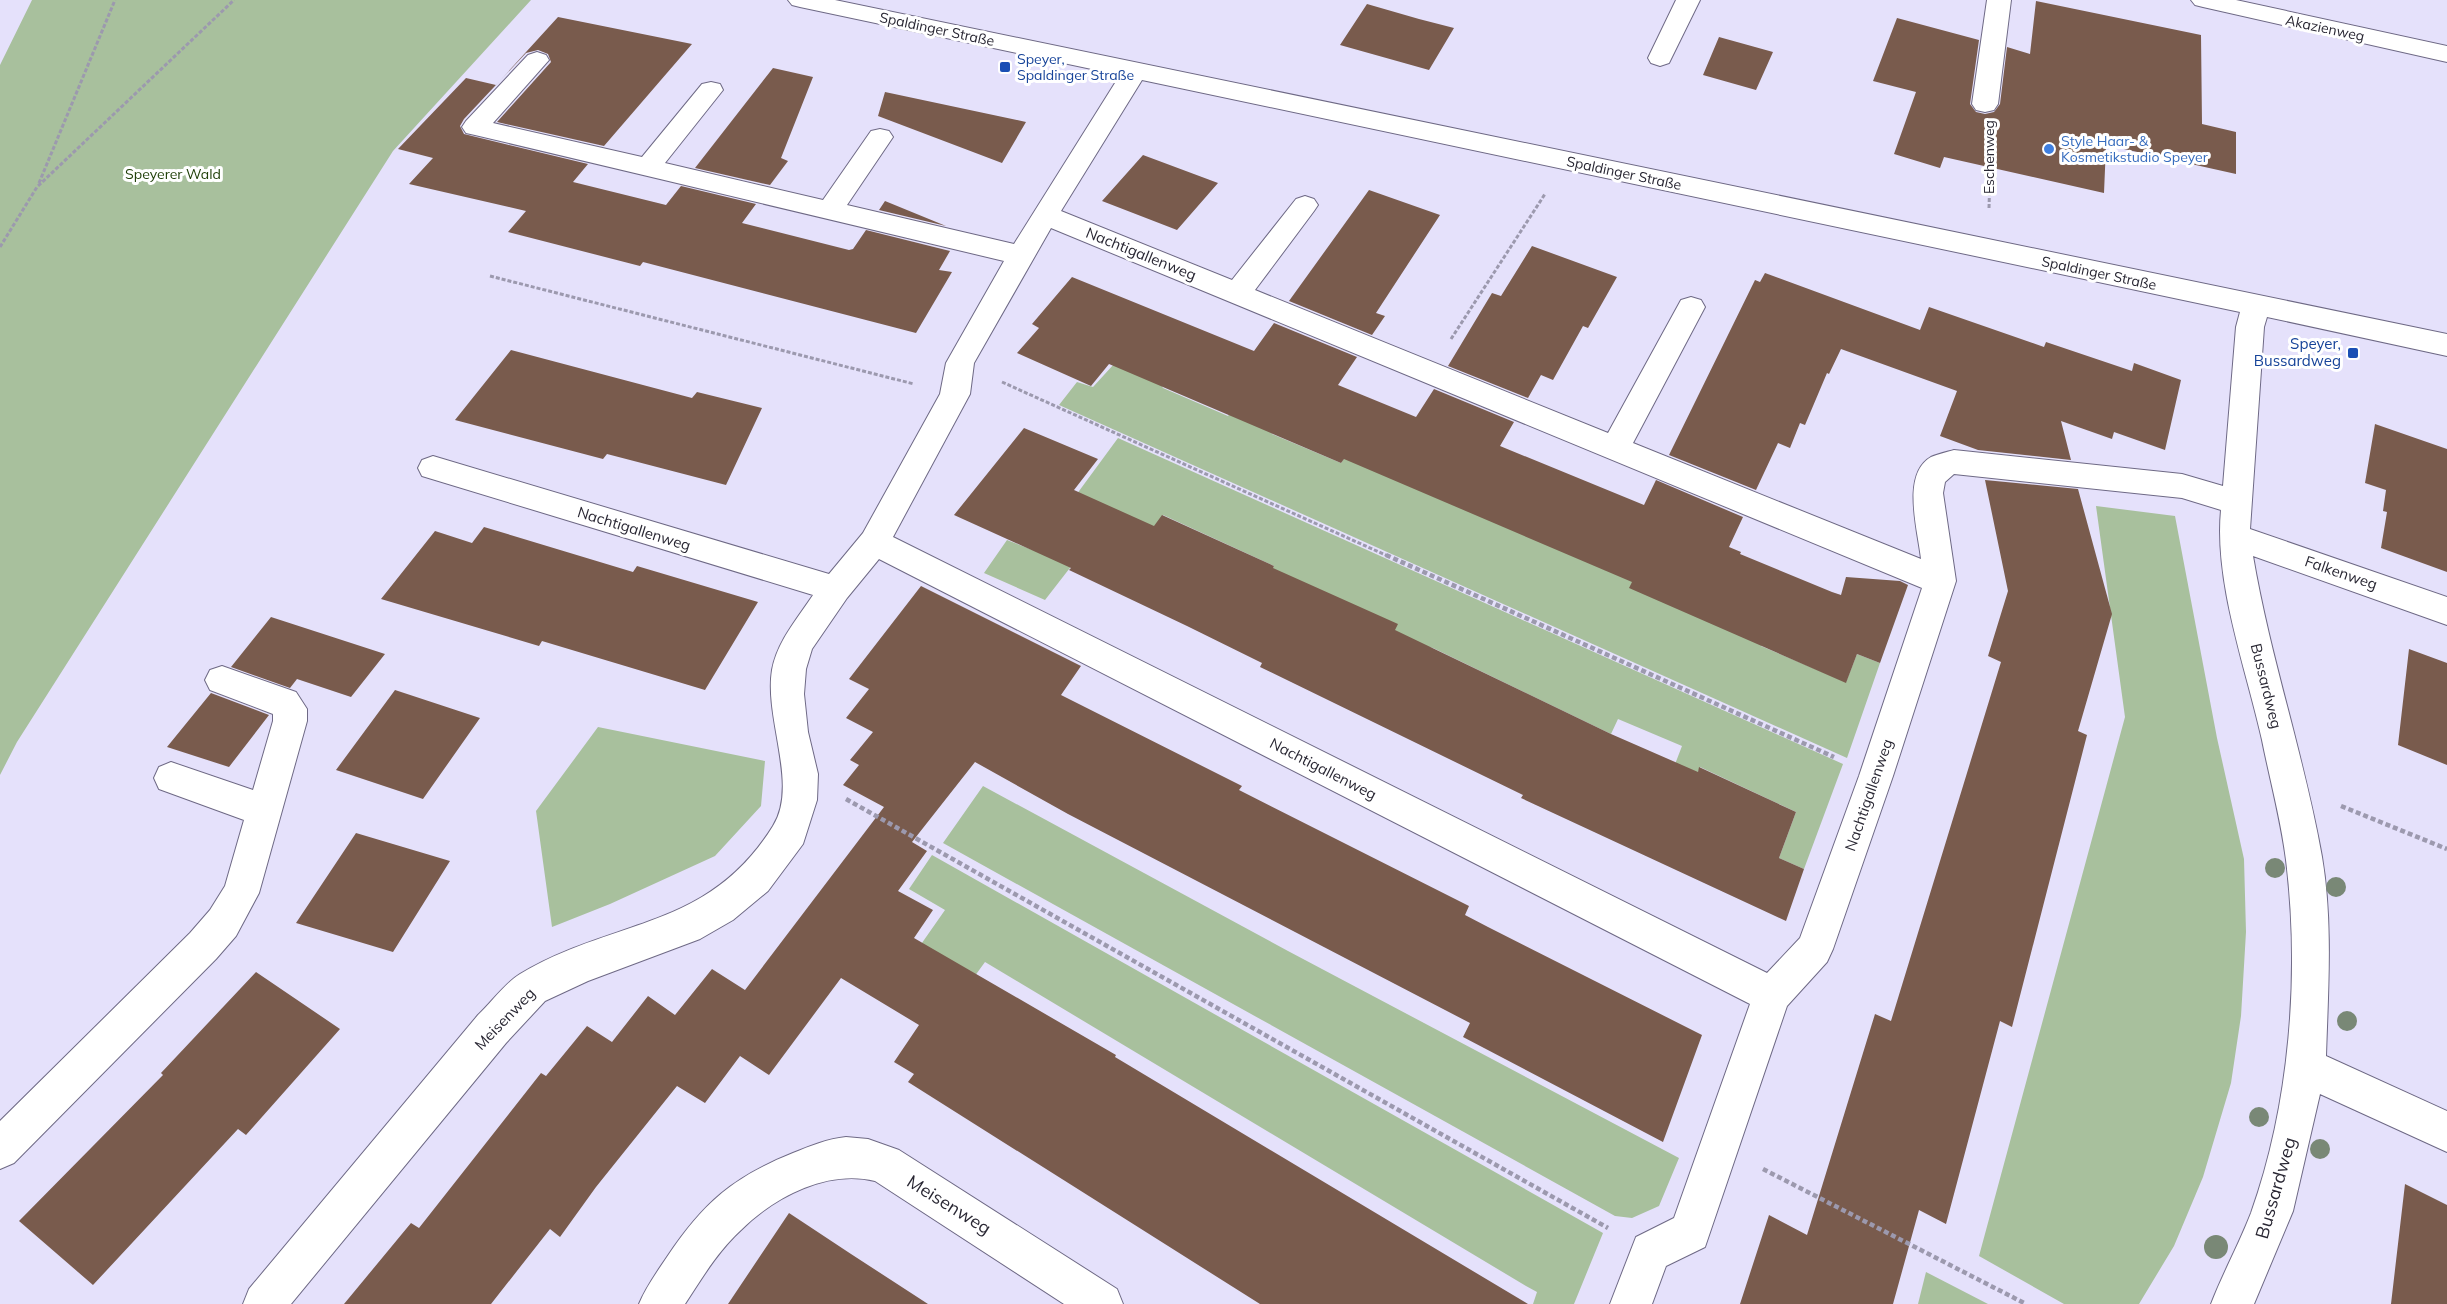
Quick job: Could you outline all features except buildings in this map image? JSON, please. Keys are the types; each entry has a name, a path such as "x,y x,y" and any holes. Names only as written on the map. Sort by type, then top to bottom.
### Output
{"street":[{"name":"Spaldinger Straße","path":"800,0 2447,345"},
{"path":"1660,58 1688,0"},
{"name":"Eschenweg","path":"1985,104 1999,0"},
{"name":"Akazienweg","path":"2203,0 2447,54"},
{"path":"537,60 475,127 1021,255"},
{"path":"801,774 791,732 788,694 789,669 798,643 836,589 874,542 955,394 960,363 1021,255 1135,70"},
{"path":"648,167 711,90"},
{"path":"830,210 880,137"},
{"path":"1237,293 1305,206"},
{"name":"Nachtigallenweg","path":"1045,215 1940,581"},
{"name":"Bussardweg","path":"2232,1304 2253,1260 2272,1211 2289,1147 2306,1067 2310,971 2310,910 2304,857 2290,786 2245,603 2234,536 2250,327 2256,306"},
{"path":"1615,448 1691,307"},
{"name":"Nachtigallenweg","path":"1651,1252 1690,1232 1772,995 1814,949 1876,776 1940,581 1928,493 1930,477 1941,466 1954,462 2182,486 2236,502"},
{"name":"Nachtigallenweg","path":"433,468 836,589"},
{"name":"Falkenweg","path":"2234,536 2447,611"},
{"name":"Nachtigallenweg","path":"874,542 1772,995"},
{"path":"0,1149 194,955 223,923 241,893 290,721 290,709 284,702 222,680"},
{"name":"Meisenweg","path":"264,1304 492,1029 532,988 579,966 687,926 720,908 755,879 790,832 799,800 801,774"},
{"path":"171,778 266,811"},
{"path":"2306,1067 2447,1132"},
{"name":"Meisenweg","path":"660,1304 715,1227 743,1201 814,1165 851,1157 885,1164 1102,1304"},
{"path":"1631,1304 1651,1252"}],"path":[{"path":"0,247 38,187 116,0"},
{"path":"38,187 234,0"},
{"name":"Eschenweg","path":"1985,104 1992,118 1989,208"},
{"path":"1429,372 1552,185"},
{"path":"490,276 955,394"},
{"path":"960,363 1876,776"},
{"path":"801,774 1651,1252"},
{"path":"2290,786 2447,849"},
{"path":"1720,1147 2026,1304"}],"green space":[{"name":"Speyerer Wald","path":"32,0 531,0 393,151 17,742 0,775 0,65"},
{"path":"1135,341 1163,388 1228,416 1247,390 1272,434 1341,463 1358,437 1644,556 1630,588 1774,614 1761,646 1846,682 1857,654 1880,663 1847,758 1059,405 1077,382 1093,387"},
{"path":"1118,438 1843,764 1804,869 1779,858 1796,812 1700,767 1681,815 1659,806 1682,746 1618,719 1611,734 1433,648 1249,605 1274,566 1163,515 1137,550 1097,533 1045,600 984,573 1007,540 1035,551"},
{"path":"2096,506 2175,516 2217,738 2244,859 2246,932 2241,1016 2231,1083 2203,1177 2174,1246 2139,1304 2064,1304 1979,1256 2125,717"},
{"path":"598,727 765,761 761,806 715,856 610,904 552,927 536,811"},
{"path":"983,786 1679,1158 1659,1206 1632,1218 1615,1216 943,843"},
{"path":"932,855 1603,1233 1574,1304 1533,1304 1537,1292 985,962 948,1013 896,980 945,910 909,889"},
{"path":"1926,1272 1988,1304 1918,1304"}],"place":[{"name":"Speyer, Spaldinger Straße","path":"1005,67"},
{"name":"Style Haar- & Kosmetikstudio Speyer","path":"2049,149"},
{"name":"Speyer, Bussardweg","path":"2353,353"}]}
